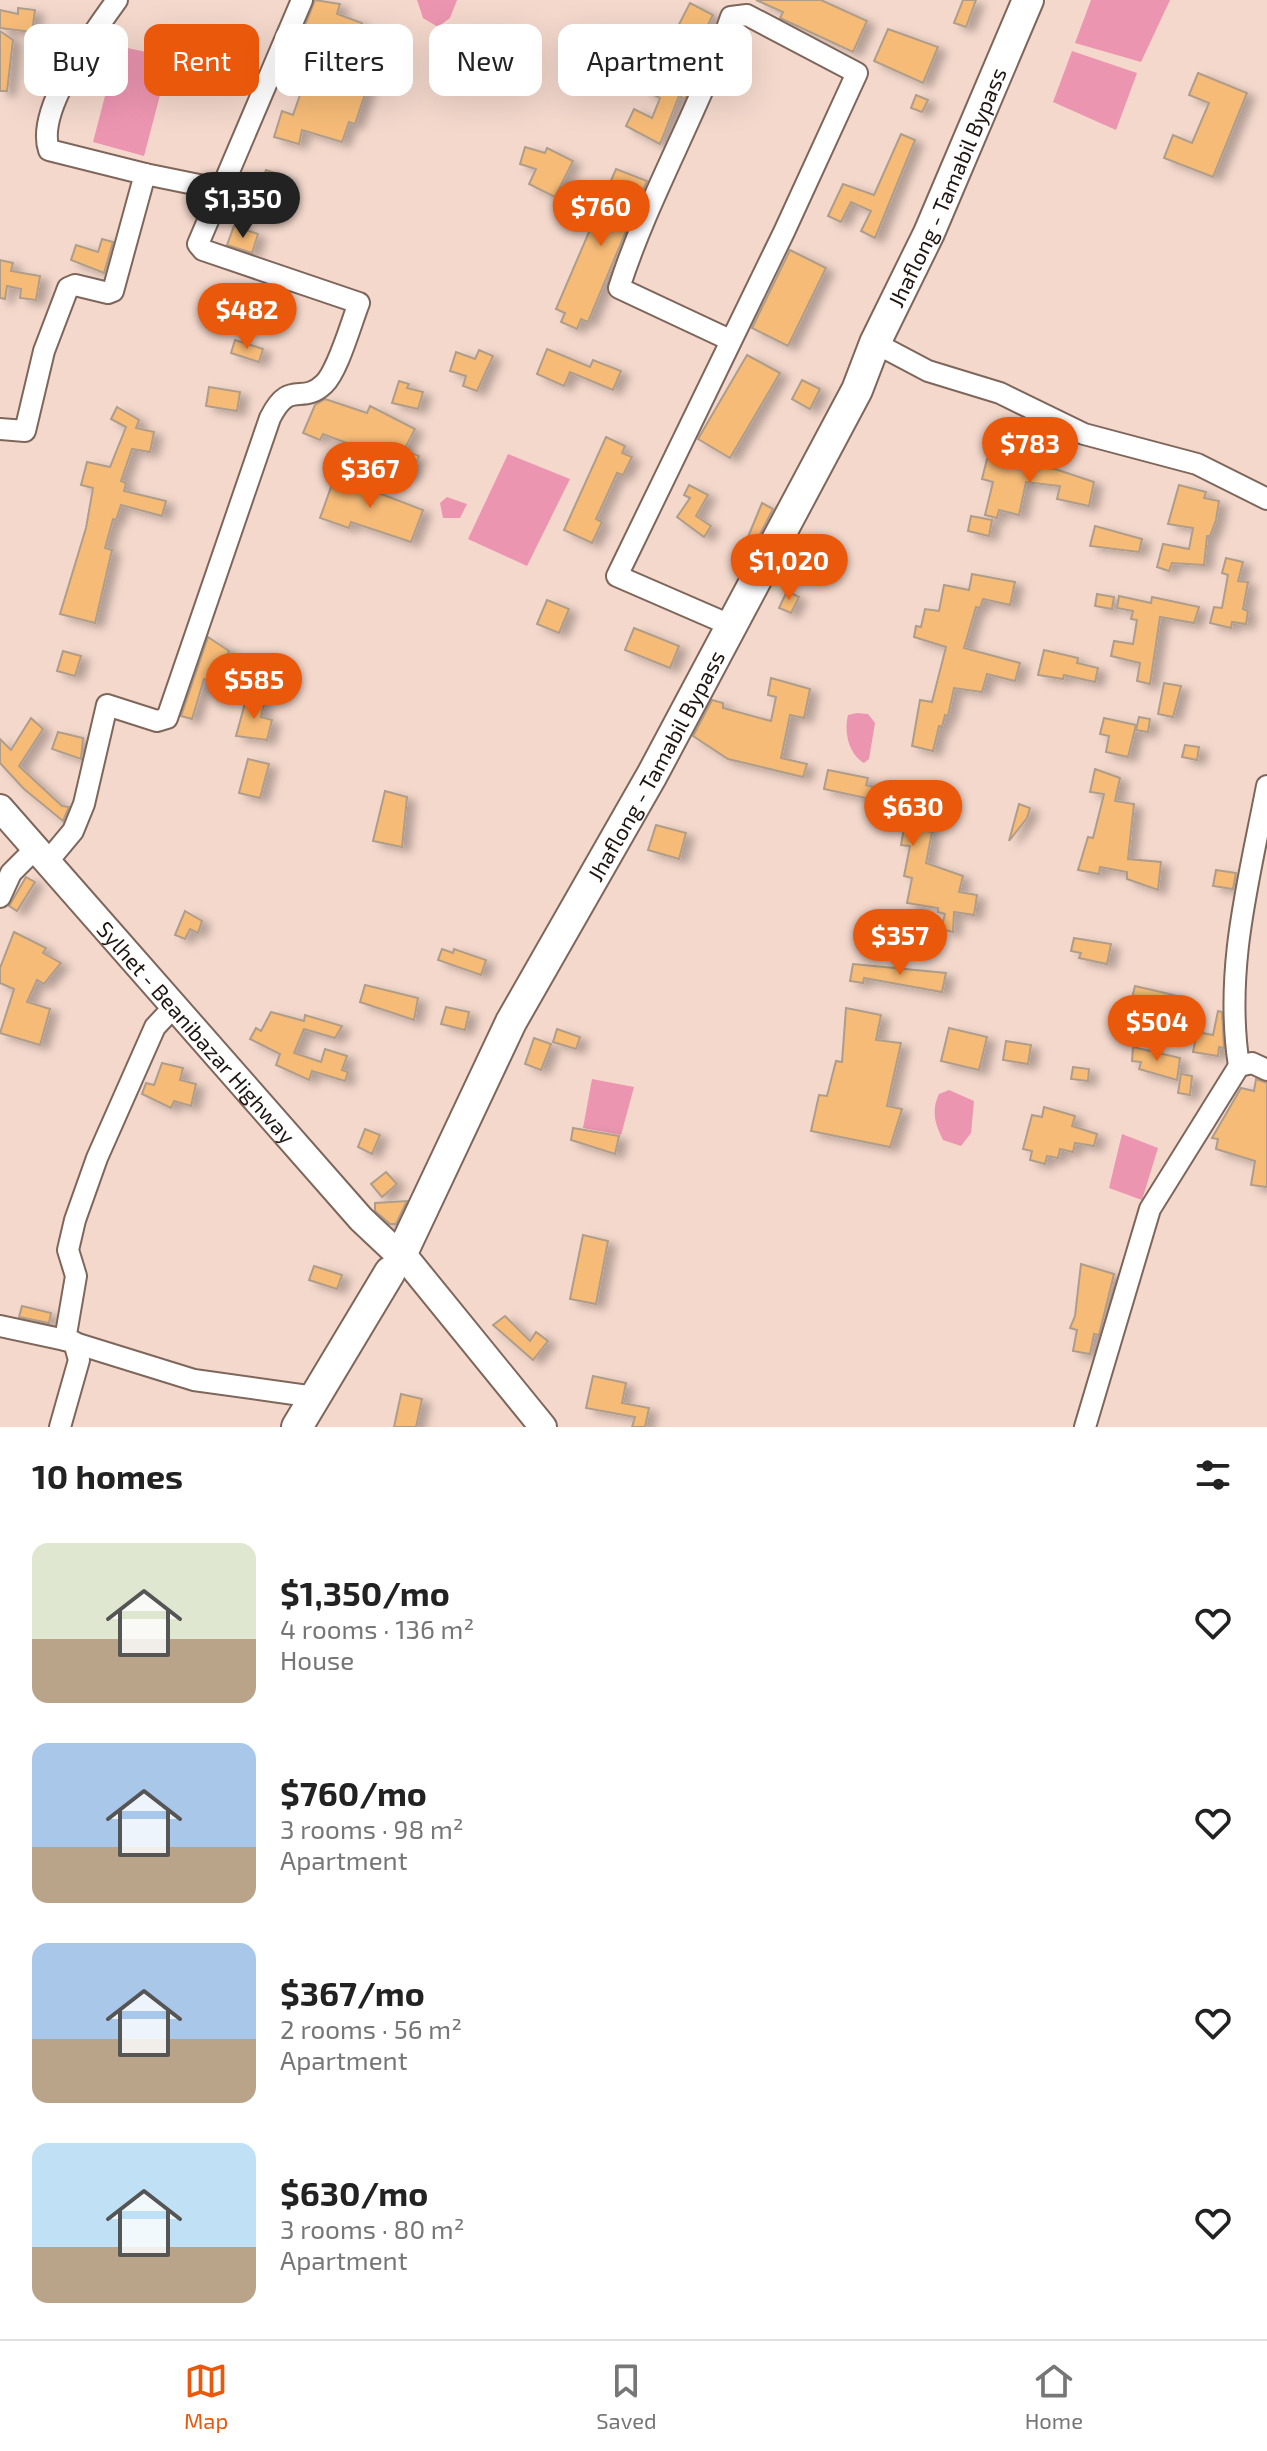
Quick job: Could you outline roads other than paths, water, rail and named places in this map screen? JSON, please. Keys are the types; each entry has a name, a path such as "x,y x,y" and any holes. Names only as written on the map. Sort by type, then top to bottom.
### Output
{"highway":[{"name":"Jhaflong - Tamabil Bypass","path":"297,1427 397,1262 511,1022 652,775 857,390 875,343 929,233 1028,0"}],"main road":[{"name":"Sylhet - Beanibazar Highway","path":"0,808 169,1012 354,1226 397,1262"},
{"name":"Sylhet - Beanibazar Highway","path":"0,822 39,858 397,1262"},
{"path":"397,1262 530,1427"},
{"path":"397,1262 543,1427"}],"street":[{"path":"117,0 75,61 50,108 44,135 49,150 204,186 219,196"},
{"path":"0,897 11,873 39,858 73,831 84,804 107,705 157,721 167,718 270,418 279,400 290,394 311,394 326,383 359,303 203,250 198,244 302,0"},
{"path":"730,340 619,288 636,237 716,63 731,17 747,15 857,73 730,340 617,576 730,625"},
{"path":"0,429 25,431 44,351 68,288 75,285 108,293 113,291 145,174"},
{"path":"875,343 928,371 1000,393 1084,434 1197,464 1267,499"},
{"path":"1085,1427 1150,1209 1239,1066 1232,1022 1234,962 1267,786"},
{"path":"60,1427 79,1360 70,1341 76,1276 68,1250 75,1220 97,1158 155,1027 169,1012"},
{"path":"1239,1066 1252,1063 1267,1070"},
{"path":"0,1326 70,1341 194,1380 315,1397"}]}
